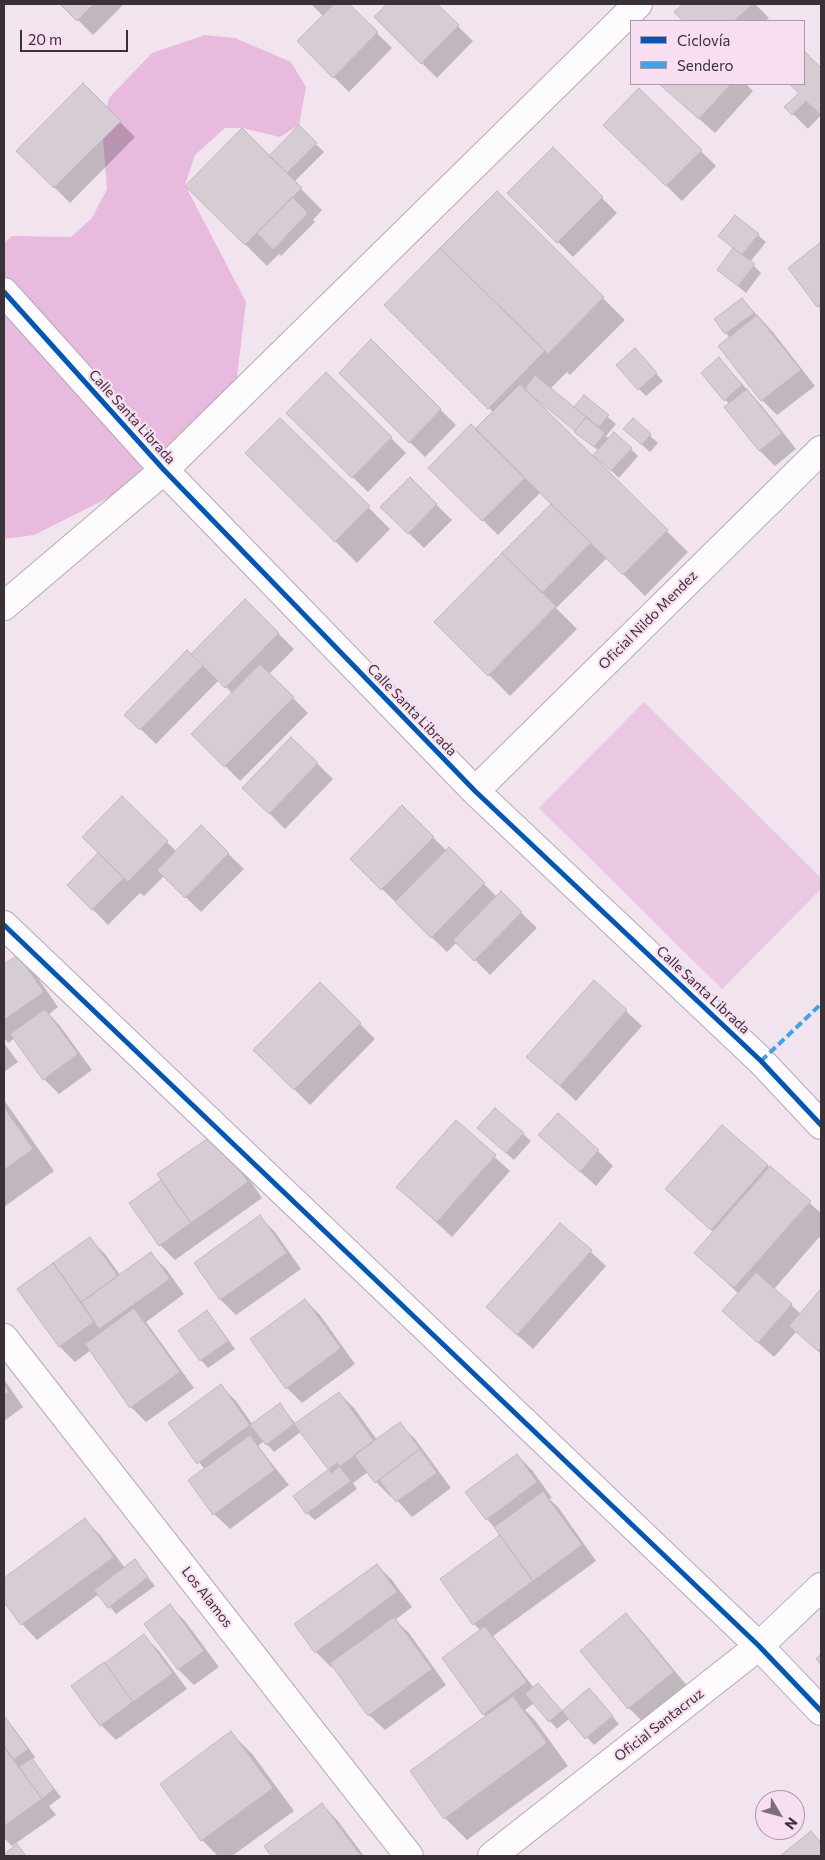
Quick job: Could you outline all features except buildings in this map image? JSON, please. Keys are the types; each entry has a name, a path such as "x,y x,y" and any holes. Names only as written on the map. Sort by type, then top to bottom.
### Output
{"street":[{"path":"4,606 164,470 638,4"},
{"name":"Calle Santa Librada","path":"4,292 164,470 475,790 761,1061 821,1125"},
{"name":"Oficial Nildo Mendez","path":"475,790 821,450"},
{"path":"4,925 758,1646 821,1711"},
{"name":"Los Alamos","path":"4,1338 409,1856"},
{"name":"Oficial Santacruz","path":"492,1856 758,1646 821,1587"}],"shaded area":[{"path":"205,35 235,38 291,62 306,87 299,125 280,137 242,128 225,128 195,155 185,185 246,302 234,402 164,470 34,535 4,539 4,243 12,236 71,237 92,218 107,189 102,126 109,98 152,53"},
{"path":"644,702 821,878 821,889 722,989 539,808"}],"marked path":[{"path":"761,1061 821,1004"}],"cycle path":[{"path":"4,292 164,470 475,791 761,1061 821,1125"},
{"path":"4,925 759,1646 821,1711"}]}
